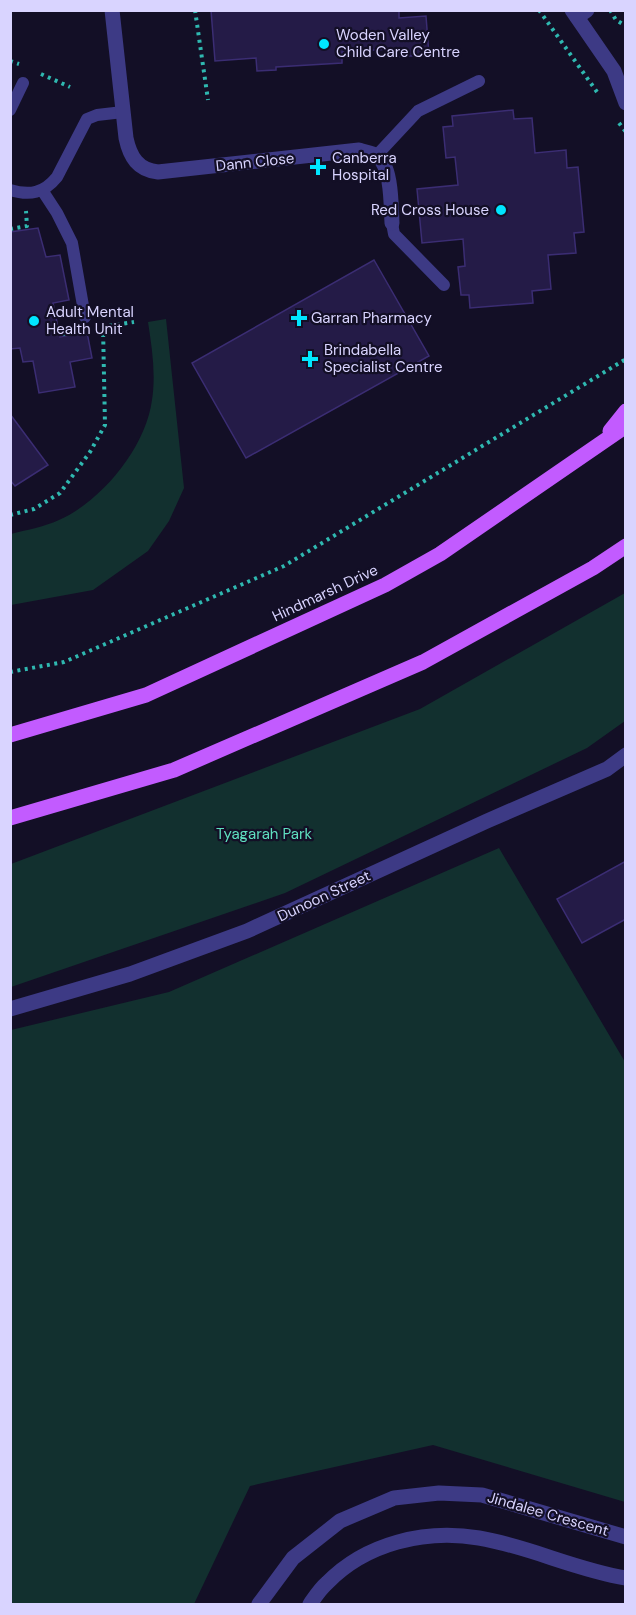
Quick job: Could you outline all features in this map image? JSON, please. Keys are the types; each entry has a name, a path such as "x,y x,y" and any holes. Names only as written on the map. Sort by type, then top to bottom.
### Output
{"main road":[{"path":"601,443 626,411"},
{"name":"Hindmarsh Drive","path":"10,735 146,695 385,585 440,554 626,426"},
{"path":"10,818 174,770 423,662 593,568 626,546"}],"street":[{"name":"Dann Close","path":"112,10 129,150 132,159 148,171 199,168 359,150 376,155"},
{"path":"579,13 620,75 626,103"},
{"path":"376,155 384,164 388,178 392,223"},
{"name":"Dunoon Street","path":"10,1009 130,974 247,931 487,821 607,769 626,755"},
{"name":"Jindalee Crescent","path":"259,1605 293,1558 340,1521 394,1498 439,1493 482,1495 626,1537"},
{"path":"310,1605 327,1582 363,1556 403,1540 441,1534 480,1538 626,1578"}],"lane":[{"path":"376,155 418,111 479,81"},
{"path":"10,110 24,83"},
{"path":"10,190 26,193 42,190 57,177 87,118 123,112"},
{"path":"42,190 72,243 85,317"},
{"path":"392,223 394,234 444,285"}],"path":[{"path":"539,10 599,95"},
{"path":"610,10 616,20 626,26"},
{"path":"195,11 208,100"},
{"path":"40,73 70,87"},
{"path":"612,114 626,132"},
{"path":"10,229 27,226 26,193"},
{"path":"10,515 34,509 60,493 90,452 105,425 103,330"},
{"path":"10,672 64,662 284,566 626,359"}],"green space":[{"path":"166,319 184,488 169,521 148,551 93,590 11,605 11,534 47,525 75,511 106,486 131,454 148,418 152,400 154,371 148,322"},
{"name":"Tyagarah Park","path":"625,593 625,721 587,748 285,893 11,987 11,864 420,709"},
{"path":"499,848 625,1062 625,1502 433,1445 250,1486 194,1604 11,1604 11,1030 169,992"}],"building":[{"path":"211,10 399,10 399,18 426,16 429,55 392,57 391,49 342,52 342,63 276,67 276,70 257,71 256,58 215,61"},
{"name":"Red Cross House","path":"513,110 514,119 532,118 535,153 566,150 567,168 578,167 584,232 574,233 576,253 548,255 551,289 532,291 533,303 470,308 469,295 461,295 458,267 465,266 463,239 422,243 417,189 458,185 455,157 446,158 443,127 453,126 452,116"},
{"name":"Adult Mental Health Unit","path":"38,228 46,257 60,255 69,300 53,303 60,337 87,332 92,358 70,362 75,387 39,393 33,361 23,362 20,348 10,349 10,232"},
{"name":"Brindabella Specialist Centre","path":"374,260 429,356 246,458 192,363"},
{"path":"10,414 48,465 15,486 10,480"},
{"path":"626,861 626,919 582,943 557,899"}],"place":[{"name":"Woden Valley Child Care Centre","path":"324,44"},
{"name":"Canberra Hospital","path":"318,167"},
{"name":"Red Cross House","path":"501,210"},
{"name":"Garran Pharmacy","path":"299,318"},
{"name":"Adult Mental Health Unit","path":"34,321"},
{"name":"Brindabella Specialist Centre","path":"310,359"}]}
